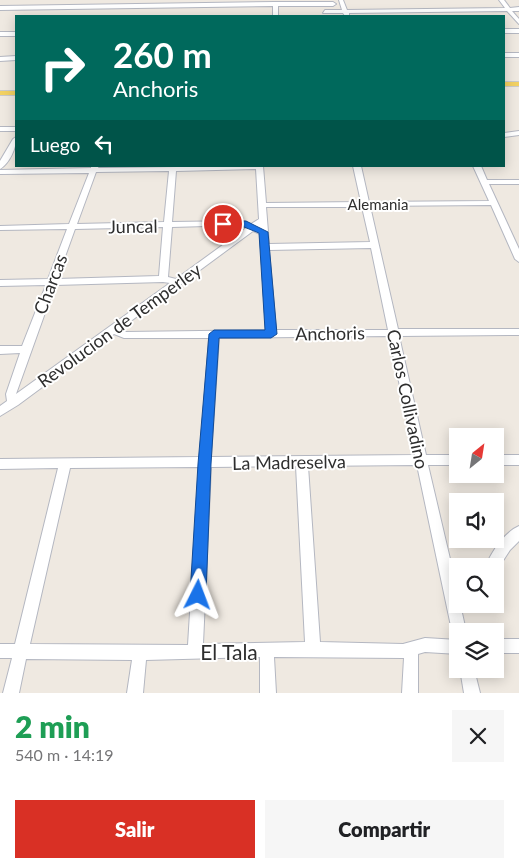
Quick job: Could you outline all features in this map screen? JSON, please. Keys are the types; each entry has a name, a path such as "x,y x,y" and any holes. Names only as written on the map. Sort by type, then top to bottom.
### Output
{"main road":[{"path":"505,84 519,84"},
{"path":"0,93 15,93"}],"street":[{"path":"3,9 12,0"},
{"path":"68,7 71,0"},
{"path":"341,0 346,14"},
{"path":"502,0 519,22"},
{"path":"3,9 130,3 193,2 220,7 237,2 275,4 281,2 335,2"},
{"path":"323,14 335,2"},
{"path":"275,4 276,15"},
{"path":"74,15 77,6"},
{"path":"323,14 454,7 519,9"},
{"path":"454,7 458,15"},
{"path":"505,31 519,31"},
{"path":"0,34 15,34"},
{"path":"505,55 519,55"},
{"path":"0,59 15,58"},
{"path":"0,129 15,129"},
{"path":"505,135 519,133"},
{"path":"0,167 15,141"},
{"path":"0,172 94,168 259,167 271,334"},
{"name":"Carlos Collivadino","path":"358,167 421,460 449,575"},
{"path":"478,167 518,254"},
{"name":"Charcas","path":"14,402 11,394 26,349 94,168"},
{"path":"163,279 173,168"},
{"path":"485,182 519,182"},
{"name":"Alemania","path":"262,205 494,203"},
{"name":"Revolucion de Temperley","path":"0,412 262,220"},
{"name":"Juncal","path":"0,228 242,224 263,232"},
{"path":"265,246 374,245"},
{"path":"0,283 163,279 178,282"},
{"name":"Anchoris","path":"113,330 124,335 519,332"},
{"path":"195,651 214,334"},
{"path":"0,350 26,349"},
{"name":"La Madreselva","path":"0,464 205,464 449,460"},
{"path":"504,460 519,460"},
{"path":"302,462 313,649"},
{"path":"11,693 65,464"},
{"path":"497,558 505,546 519,532"},
{"name":"El Tala","path":"0,652 140,653 313,649 411,650 425,646 449,646"},
{"path":"504,646 519,646"},
{"path":"410,693 411,650"},
{"path":"267,651 268,693"},
{"path":"135,693 140,653"},
{"path":"469,678 472,693"}],"route":[{"path":"198,595 214,334 271,334 263,232 246,224 223,224"}]}
